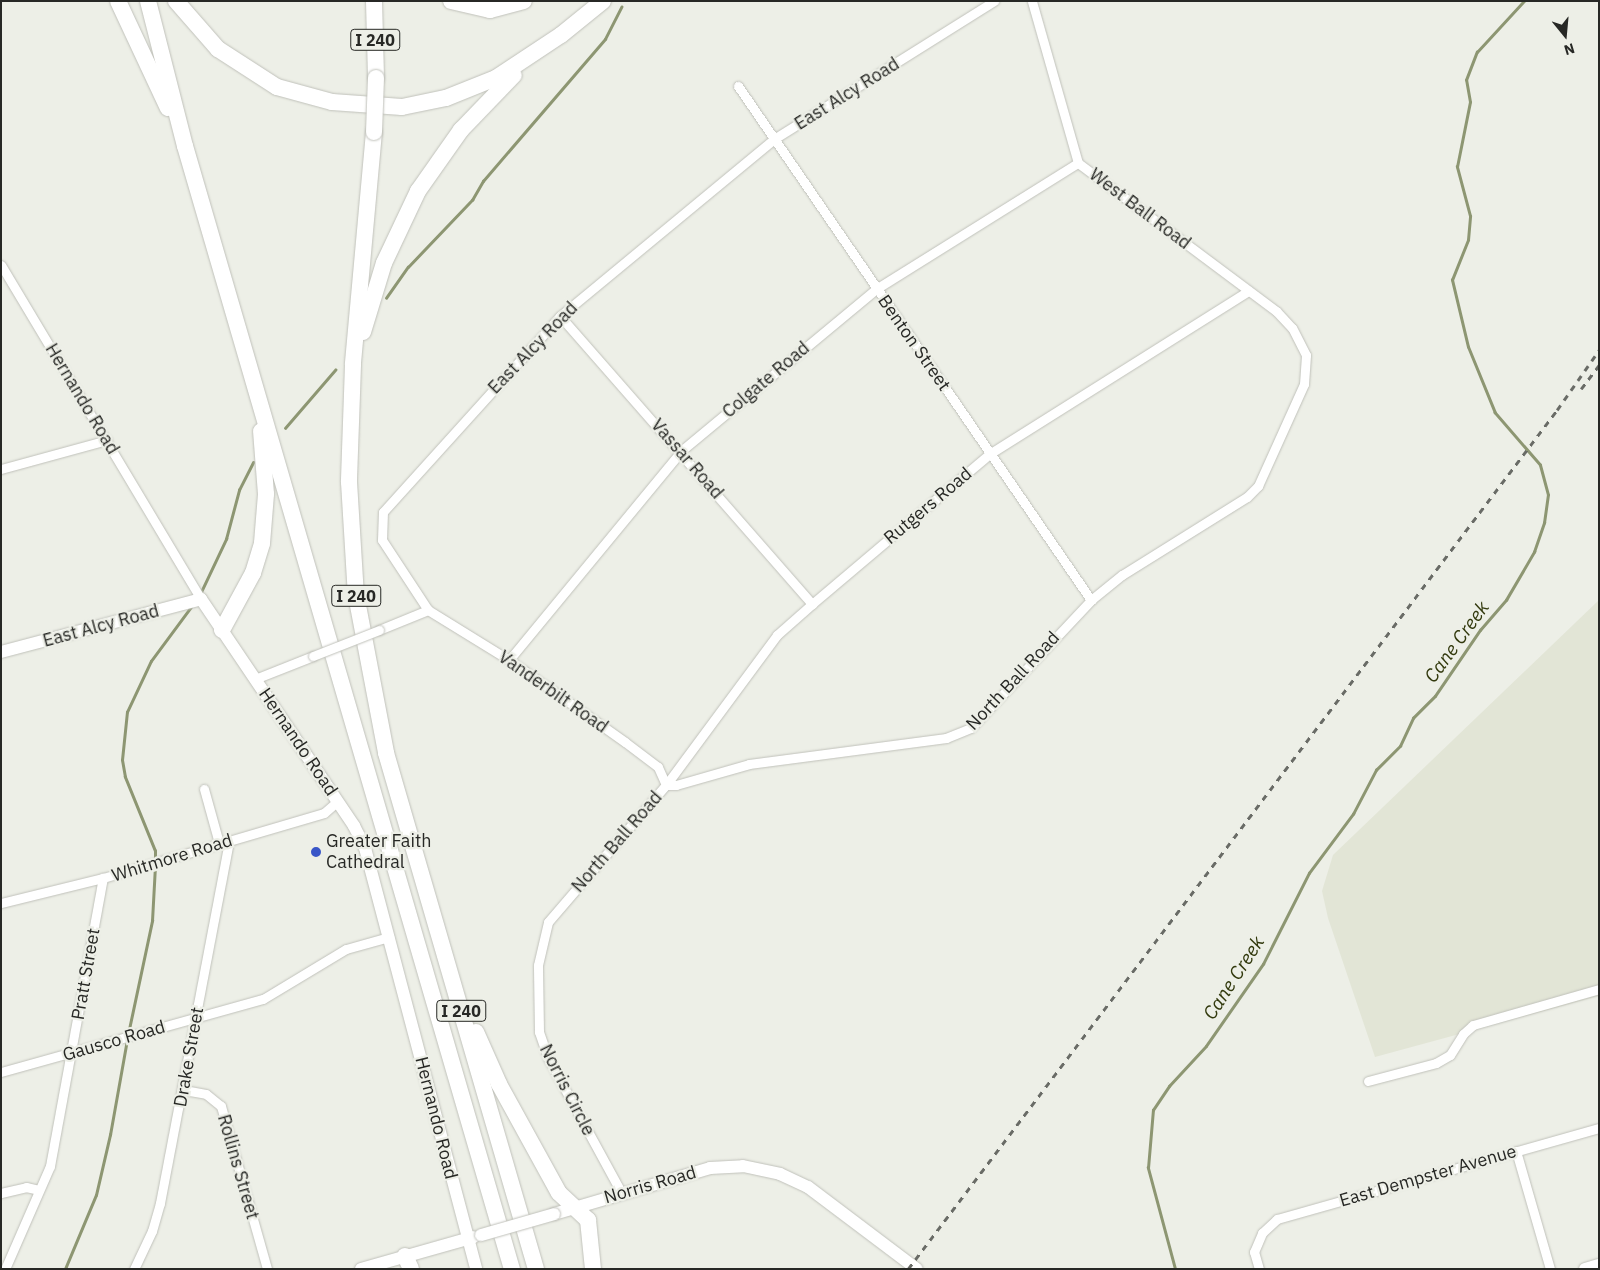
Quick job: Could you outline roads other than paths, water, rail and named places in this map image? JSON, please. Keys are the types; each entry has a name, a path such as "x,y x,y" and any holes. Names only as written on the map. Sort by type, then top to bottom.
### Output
{"highway":[{"path":"118,1 185,146"},
{"path":"148,1 185,146"},
{"path":"176,1 218,48 252,73 277,87 332,102 402,107 446,98 496,78 561,35"},
{"name":"I 240","path":"374,1 376,78 374,132 353,365 349,482 358,605 386,752 536,1269"},
{"path":"451,1 490,10 524,1"},
{"path":"353,365 384,263 418,191 460,130 484,104 602,1"},
{"name":"I 240","path":"185,146 512,1269"},
{"path":"222,630 253,573 264,529 266,494 257,397"},
{"path":"454,988 499,1084 559,1193 588,1220 593,1269"}],"main road":[{"name":"Hernando Road","path":"200,599 256,678 338,801 365,848 476,1269"},
{"name":"East Alcy Road","path":"1,652 200,599"},
{"name":"Norris Road","path":"361,1269 408,1263 481,1235 621,1192 710,1168 742,1166 780,1174 808,1187 917,1269"},
{"path":"1585,1269 1599,1265"}],"street":[{"name":"East Alcy Road","path":"428,610 382,540 383,512 560,316 774,139 994,1"},
{"name":"West Ball Road","path":"1032,1 1078,163 1287,322 1303,347"},
{"name":"Benton Street","path":"738,86 1091,600"},
{"name":"Colgate Road","path":"509,660 681,451 876,289 1078,163"},
{"name":"Hernando Road","path":"1,266 107,440 200,599"},
{"name":"Rutgers Road","path":"666,785 777,635 812,604 991,453 1248,291"},
{"name":"Vassar Road","path":"560,316 681,451 812,604"},
{"name":"North Ball Road","path":"548,922 666,785 676,785 748,764 960,734 990,710 1091,600 1122,575 1247,497 1258,486 1304,384 1307,364 1303,347"},
{"path":"1,469 107,440"},
{"path":"256,678 428,610"},
{"name":"Vanderbilt Road","path":"428,610 509,660 658,767 666,785"},
{"path":"204,789 219,843"},
{"name":"Whitmore Road","path":"1,903 103,878 324,813 338,801"},
{"name":"Drake Street","path":"134,1269 152,1231 160,1203 184,1090 229,841"},
{"name":"Pratt Street","path":"5,1269 50,1166 103,878"},
{"name":"Norris Circle","path":"548,922 538,965 539,1032 548,1058 621,1192"},
{"name":"Gausco Road","path":"1,1072 263,999 346,949 389,937"},
{"path":"1368,1081 1436,1063 1450,1055 1463,1034 1473,1025 1599,990"},
{"name":"Rollins Street","path":"184,1090 206,1094 221,1106 267,1269"},
{"name":"East Dempster Avenue","path":"1258,1269 1254,1252 1262,1234 1277,1219 1599,1128"},
{"path":"1516,1151 1550,1269"},
{"path":"1,1194 26,1187 40,1190"}],"waterway":[{"name":"Cane Creek","path":"1175,1269 1148,1168 1153,1110 1169,1086 1206,1046 1263,964 1309,873 1353,814 1376,770 1400,746 1413,718 1435,696 1480,630 1506,600 1534,552 1544,523 1548,495 1540,465 1495,413 1468,347 1452,280 1468,240 1470,216 1457,167 1470,102 1466,80 1477,52 1524,1"},
{"path":"386,298 408,267 472,200 483,181 605,39 621,7"},
{"path":"285,428 335,370"},
{"path":"201,592 226,539 239,490 253,462"},
{"path":"155,859 155,851 125,777 122,760 127,712 151,661 191,607"},
{"path":"128,1034 152,921 155,865"},
{"path":"65,1269 96,1195 110,1135 127,1040"}],"railway":[{"path":"908,1269 1557,410 1599,350"},
{"path":"1581,389 1599,365"}],"place":[{"name":"Greater Faith Cathedral","path":"316,852"}]}
